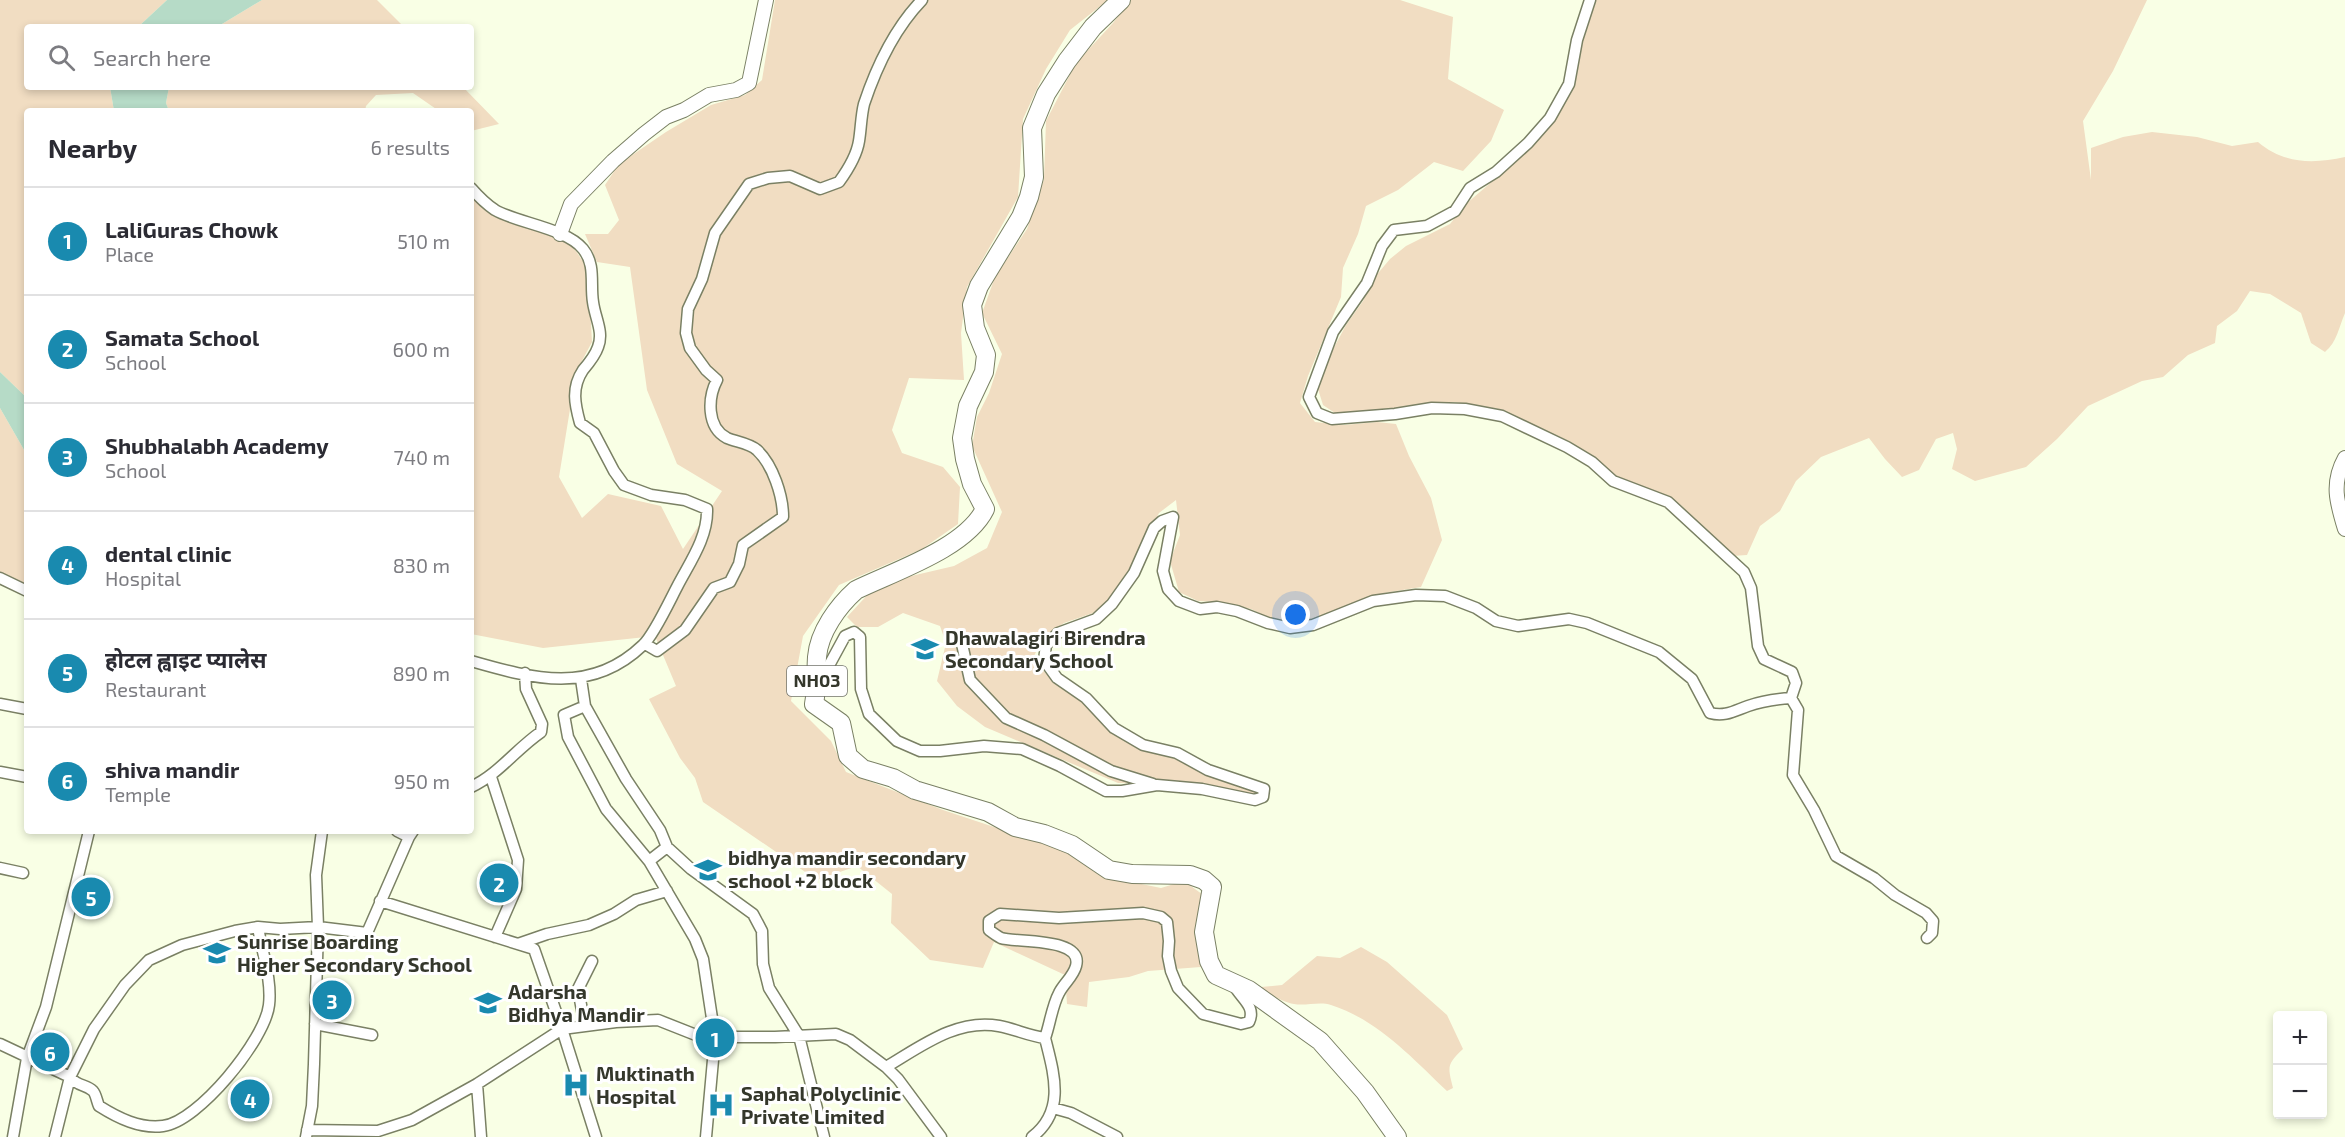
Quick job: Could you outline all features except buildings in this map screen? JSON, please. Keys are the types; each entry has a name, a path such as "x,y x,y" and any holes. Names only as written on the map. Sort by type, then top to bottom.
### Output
{"main road":[{"name":"NH03","path":"1120,0 1093,27 1046,94 1032,128 1034,177 1029,198 1021,217 979,286 972,305 975,328 986,355 984,372 968,406 962,438 972,484 985,509 980,520 953,542 932,555 856,590 846,599 836,611 822,637 817,655 817,687 814,704 841,723 848,756 863,769 893,778 915,790 987,812 1015,827 1062,841 1109,870 1132,874 1190,875 1204,880 1212,887 1204,932 1209,962 1216,975 1233,985 1248,990 1320,1041 1365,1092 1397,1137"}],"street":[{"path":"560,234 571,204 644,134 666,117 684,111 709,95 736,90 749,83 766,0"},
{"path":"645,644 657,651 685,630 714,588 730,582 739,564 743,545 783,518 779,494 762,455 754,447 723,436 714,422 709,406 711,391 717,380 690,348 686,333 688,309 702,279 715,233 749,184 768,178 790,176 820,189 839,182 859,144 863,106 876,75 895,37 911,11 922,0"},
{"path":"1590,0 1577,40 1569,84 1551,118 1496,172 1470,188 1455,211 1427,226 1394,230 1382,246 1367,283 1333,332 1309,397 1317,412 1332,420 1432,408 1466,409 1503,416 1567,447 1592,462 1613,480 1668,502 1744,572 1751,588 1758,646 1764,658 1792,672 1796,684 1791,698 1798,710 1793,775 1814,810 1836,856 1926,913 1933,921 1932,933 1927,938"},
{"path":"474,191 497,211 560,234 582,248 591,262 593,303 600,334 599,346 594,357 582,372 575,388 574,402 580,423 594,433 624,485 651,495 685,500 708,509 708,522 698,548 645,644 608,671 582,679 567,680 474,662"},
{"path":"2345,458 2338,471 2336,485 2345,529"},
{"path":"962,644 970,680 1006,718 1044,735 1111,771 1156,785 1202,789 1255,800 1263,797 1263,789 1208,770 1177,753 1143,745 1114,728 1086,699 1057,678 1044,660 1046,645 1058,633 1096,619 1112,604 1134,573 1154,528 1162,521 1173,517 1162,571 1168,590 1179,601 1200,609 1217,607 1237,611 1268,623 1290,628 1313,626 1373,601 1416,596 1445,597 1476,608 1496,621 1518,626 1569,619 1587,623 1659,652 1692,679 1710,713 1719,715 1731,713 1769,700 1791,698"},
{"path":"0,578 24,590"},
{"path":"817,687 845,636 854,632 860,637 861,689 869,714 897,741 920,751 984,746 1022,749 1106,791 1122,791 1156,785"},
{"path":"474,786 491,777 526,742 541,732 542,724 534,712 526,689 525,673"},
{"path":"582,679 585,706 668,847 691,869 753,914 762,931 763,964 769,988 784,1016 799,1036 824,1137"},
{"path":"0,704 24,709"},
{"path":"585,706 564,715 568,737 606,809 649,861 695,939 703,959 715,1038 706,1137"},
{"path":"0,772 24,776"},
{"path":"491,777 518,861 516,889 495,937"},
{"path":"13,1137 27,1058 46,1007 88,834"},
{"path":"321,834 316,875 318,927 312,1106 307,1133 378,1131 412,1120 477,1084 562,1029 658,1020 701,1037 836,1034 850,1040 886,1067 898,1079 941,1137"},
{"path":"55,1137 70,1077 94,1029 125,985 149,960 182,945 258,927 280,929 318,927 367,933 411,834"},
{"path":"649,861 668,847"},
{"path":"0,868 22,873"},
{"path":"518,944 548,934 589,925 614,914 636,900 667,891"},
{"path":"380,901 534,949 596,1137"},
{"path":"1032,1137 1044,1128 1053,1108 1056,1093 1045,1038 1059,993 1070,981 1077,963 1076,956 1070,949 1051,944 1002,938 989,930 989,921 1000,914 1059,918 1143,914 1161,917 1167,922 1171,971 1178,988 1190,1002 1203,1014 1235,1022 1249,1022 1251,1008 1233,985"},
{"path":"0,1044 70,1077 75,1084 94,1092 99,1106 128,1122 162,1126 176,1123 194,1110 240,1063 265,1022 269,998 265,958 258,927"},
{"path":"585,1026 578,989 592,961"},
{"path":"315,1024 372,1035"},
{"path":"886,1067 943,1033 973,1027 997,1026 1045,1038"},
{"path":"477,1084 482,1137"},
{"path":"1053,1108 1071,1113 1117,1137"}],"shaded area":[{"path":"0,0 167,0 141,24 24,24 24,90 110,90 114,108 24,108 24,395 0,372"},
{"path":"167,0 262,0 222,24 141,24"},
{"path":"262,0 377,0 401,24 222,24"},
{"path":"775,0 1108,0 1070,30 1046,69 1023,119 1018,197 967,287 961,333 964,380 909,378 892,430 902,453 943,467 960,487 958,524 922,549 839,585 803,636 791,701 831,741 846,772 943,810 1063,850 1102,876 1161,888 1184,881 1206,897 1196,925 1201,967 1148,971 1129,977 1089,982 1087,1007 1067,1004 1065,975 994,942 983,968 930,960 891,923 892,894 857,866 817,880 703,802 695,778 680,758 649,699 676,686 655,636 543,648 474,635 474,189 498,209 551,226 576,251 588,269 592,342 576,372 559,477 582,518 608,494 661,506 683,549 722,491 677,464 647,390 630,267 597,262 585,234 608,234 619,220 605,185 619,164 711,105 745,95 762,80"},
{"path":"1131,0 1400,0 1453,17 1448,79 1504,110 1491,141 1463,171 1434,162 1398,190 1366,206 1358,234 1343,268 1341,297 1308,376 1300,403 1315,422 1344,425 1377,422 1396,424 1409,456 1431,498 1442,540 1421,587 1384,593 1313,621 1293,624 1273,620 1251,609 1219,602 1198,601 1179,592 1170,561 1180,535 1176,500 1159,513 1125,577 1106,604 1093,613 1064,623 1043,638 1034,656 1042,670 1089,707 1161,753 1245,786 1256,793 1247,795 1186,784 1118,783 985,727 957,706 937,681 946,643 940,626 903,613 878,627 857,627 847,617 871,591 907,577 954,566 987,548 1002,512 972,446 977,417 989,393 1002,354 982,313 995,277 1027,229 1044,179 1046,121 1076,63"},
{"path":"1594,0 2147,0 2113,71 2083,121 2091,180 2091,148 2123,137 2152,132 2197,137 2232,146 2258,142 2278,155 2299,160 2322,161 2345,157 2345,313 2335,339 2325,352 2311,343 2301,313 2270,294 2250,291 2237,311 2217,326 2215,343 2188,355 2163,377 2142,381 2088,406 2026,467 1975,481 1952,469 1957,449 1953,433 1936,439 1919,470 1902,477 1869,438 1821,457 1796,481 1780,511 1760,526 1747,555 1732,556 1682,506 1616,476 1571,442 1499,409 1454,402 1338,415 1323,405 1318,389 1330,355 1346,325 1363,301 1374,278 1390,259 1406,246 1450,224 1466,204 1542,135 1561,110 1574,82 1577,56"},
{"path":"110,90 168,90 166,103 168,108 114,108"},
{"path":"168,90 466,90 499,124 474,130 474,108 435,108 413,93 376,95 366,108 168,108 166,103"},
{"path":"0,372 24,395 24,450 0,408"},
{"path":"0,408 24,450 24,595 0,583"},
{"path":"1361,947 1387,962 1447,1015 1463,1049 1451,1063 1450,1075 1453,1088 1447,1091 1393,1041 1364,1020 1327,1004 1290,1003 1261,987 1282,985 1317,956 1340,958"}],"place":[{"name":"Dhawalagiri Birendra Secondary School","path":"925,649"},
{"name":"bidhya mandir secondary school +2 block","path":"708,870"},
{"name":"Samata School","path":"499,883"},
{"name":"होटल ह्वाइट प्यालेस","path":"91,897"},
{"name":"Sunrise Boarding Higher Secondary School","path":"217,953"},
{"name":"Shubhalabh Academy","path":"332,1000"},
{"name":"Adarsha Bidhya Mandir","path":"488,1003"},
{"name":"LaliGuras Chowk","path":"715,1038"},
{"name":"shiva mandir","path":"50,1052"},
{"name":"Muktinath Hospital","path":"576,1085"},
{"name":"dental clinic","path":"250,1099"},
{"name":"Saphal Polyclinic Private Limited","path":"721,1105"}]}
